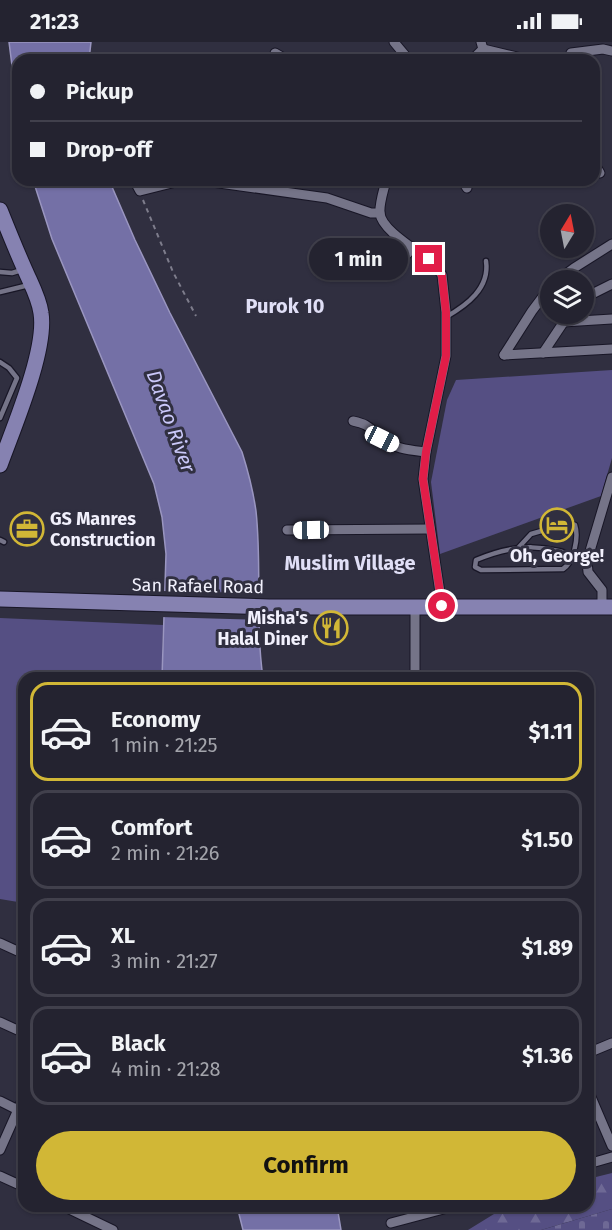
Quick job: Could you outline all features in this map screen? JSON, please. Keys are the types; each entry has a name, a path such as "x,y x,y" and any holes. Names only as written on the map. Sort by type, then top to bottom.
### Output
{"main road":[{"path":"0,210 41,314 39,344 28,386 0,465"},
{"name":"San Rafael Road","path":"0,599 268,607 607,607"}],"street":[{"path":"394,42 404,54"},
{"path":"482,45 511,54"},
{"path":"571,53 603,49 612,51"},
{"path":"137,186 140,191 160,186"},
{"path":"241,186 327,198 371,213 380,213"},
{"path":"385,186 380,213 387,227 440,271 446,317 446,356 426,452 423,479 442,606"},
{"path":"571,270 612,244"},
{"path":"318,272 336,277 362,269 388,268 399,263 413,247"},
{"path":"594,293 612,284"},
{"path":"540,300 504,355 612,349"},
{"path":"594,320 612,319"},
{"path":"543,353 562,324"},
{"path":"353,421 368,425 382,439 402,449 426,452"},
{"path":"607,607 602,590 588,572 587,561 612,477"},
{"path":"287,530 430,529"},
{"path":"415,606 415,672"},
{"path":"0,943 18,951"},
{"path":"0,1022 18,1030"},
{"path":"594,1050 612,1043"},
{"path":"0,1101 18,1110"},
{"path":"594,1104 612,1146"},
{"path":"0,1150 18,1117"},
{"path":"594,1162 612,1157"},
{"path":"0,1176 18,1184"},
{"path":"76,1212 113,1230"},
{"path":"392,1223 433,1212"}],"lane":[{"path":"446,317 461,309 475,296 485,280 486,261"},
{"path":"0,272 12,273 24,269"},
{"path":"0,292 31,284"},
{"path":"0,362 17,378 0,418"},
{"path":"519,548 531,534 572,523 577,531 573,554 570,563 562,568 481,570 475,567 476,560 510,548 548,549 573,554 587,561"}],"path":[{"path":"140,191 173,272 196,316"}],"green space":[{"path":"612,370 612,458 601,496 440,554 431,482 447,400 456,380"},
{"path":"0,618 163,625 162,672 18,672 18,902 0,899"},
{"path":"612,1173 612,1209 541,1230 468,1230 497,1212 594,1212 594,1178"},
{"path":"612,1209 612,1230 541,1230 548,1228"}],"water":[{"path":"9,42 91,42 90,54 12,54 12,66"},
{"name":"Davao River","path":"35,186 112,186 170,313 242,452 256,511 259,636 262,672 162,672 166,554 162,517 154,484 52,239"},
{"path":"238,1212 338,1212 341,1230 243,1230"}],"pier":[{"path":"161,591 261,593 261,620 160,617"}],"place":[{"name":"Oh, George!","path":"557,525"},
{"name":"GS Manres Construction","path":"27,529"},
{"name":"Misha's Halal Diner","path":"331,628"}],"district":[{"name":"Purok 10","path":"285,306"},
{"name":"Muslim Village","path":"350,563"}],"route":[{"path":"429,259 442,276 447,327 446,356 426,452 423,479 442,606"}]}
